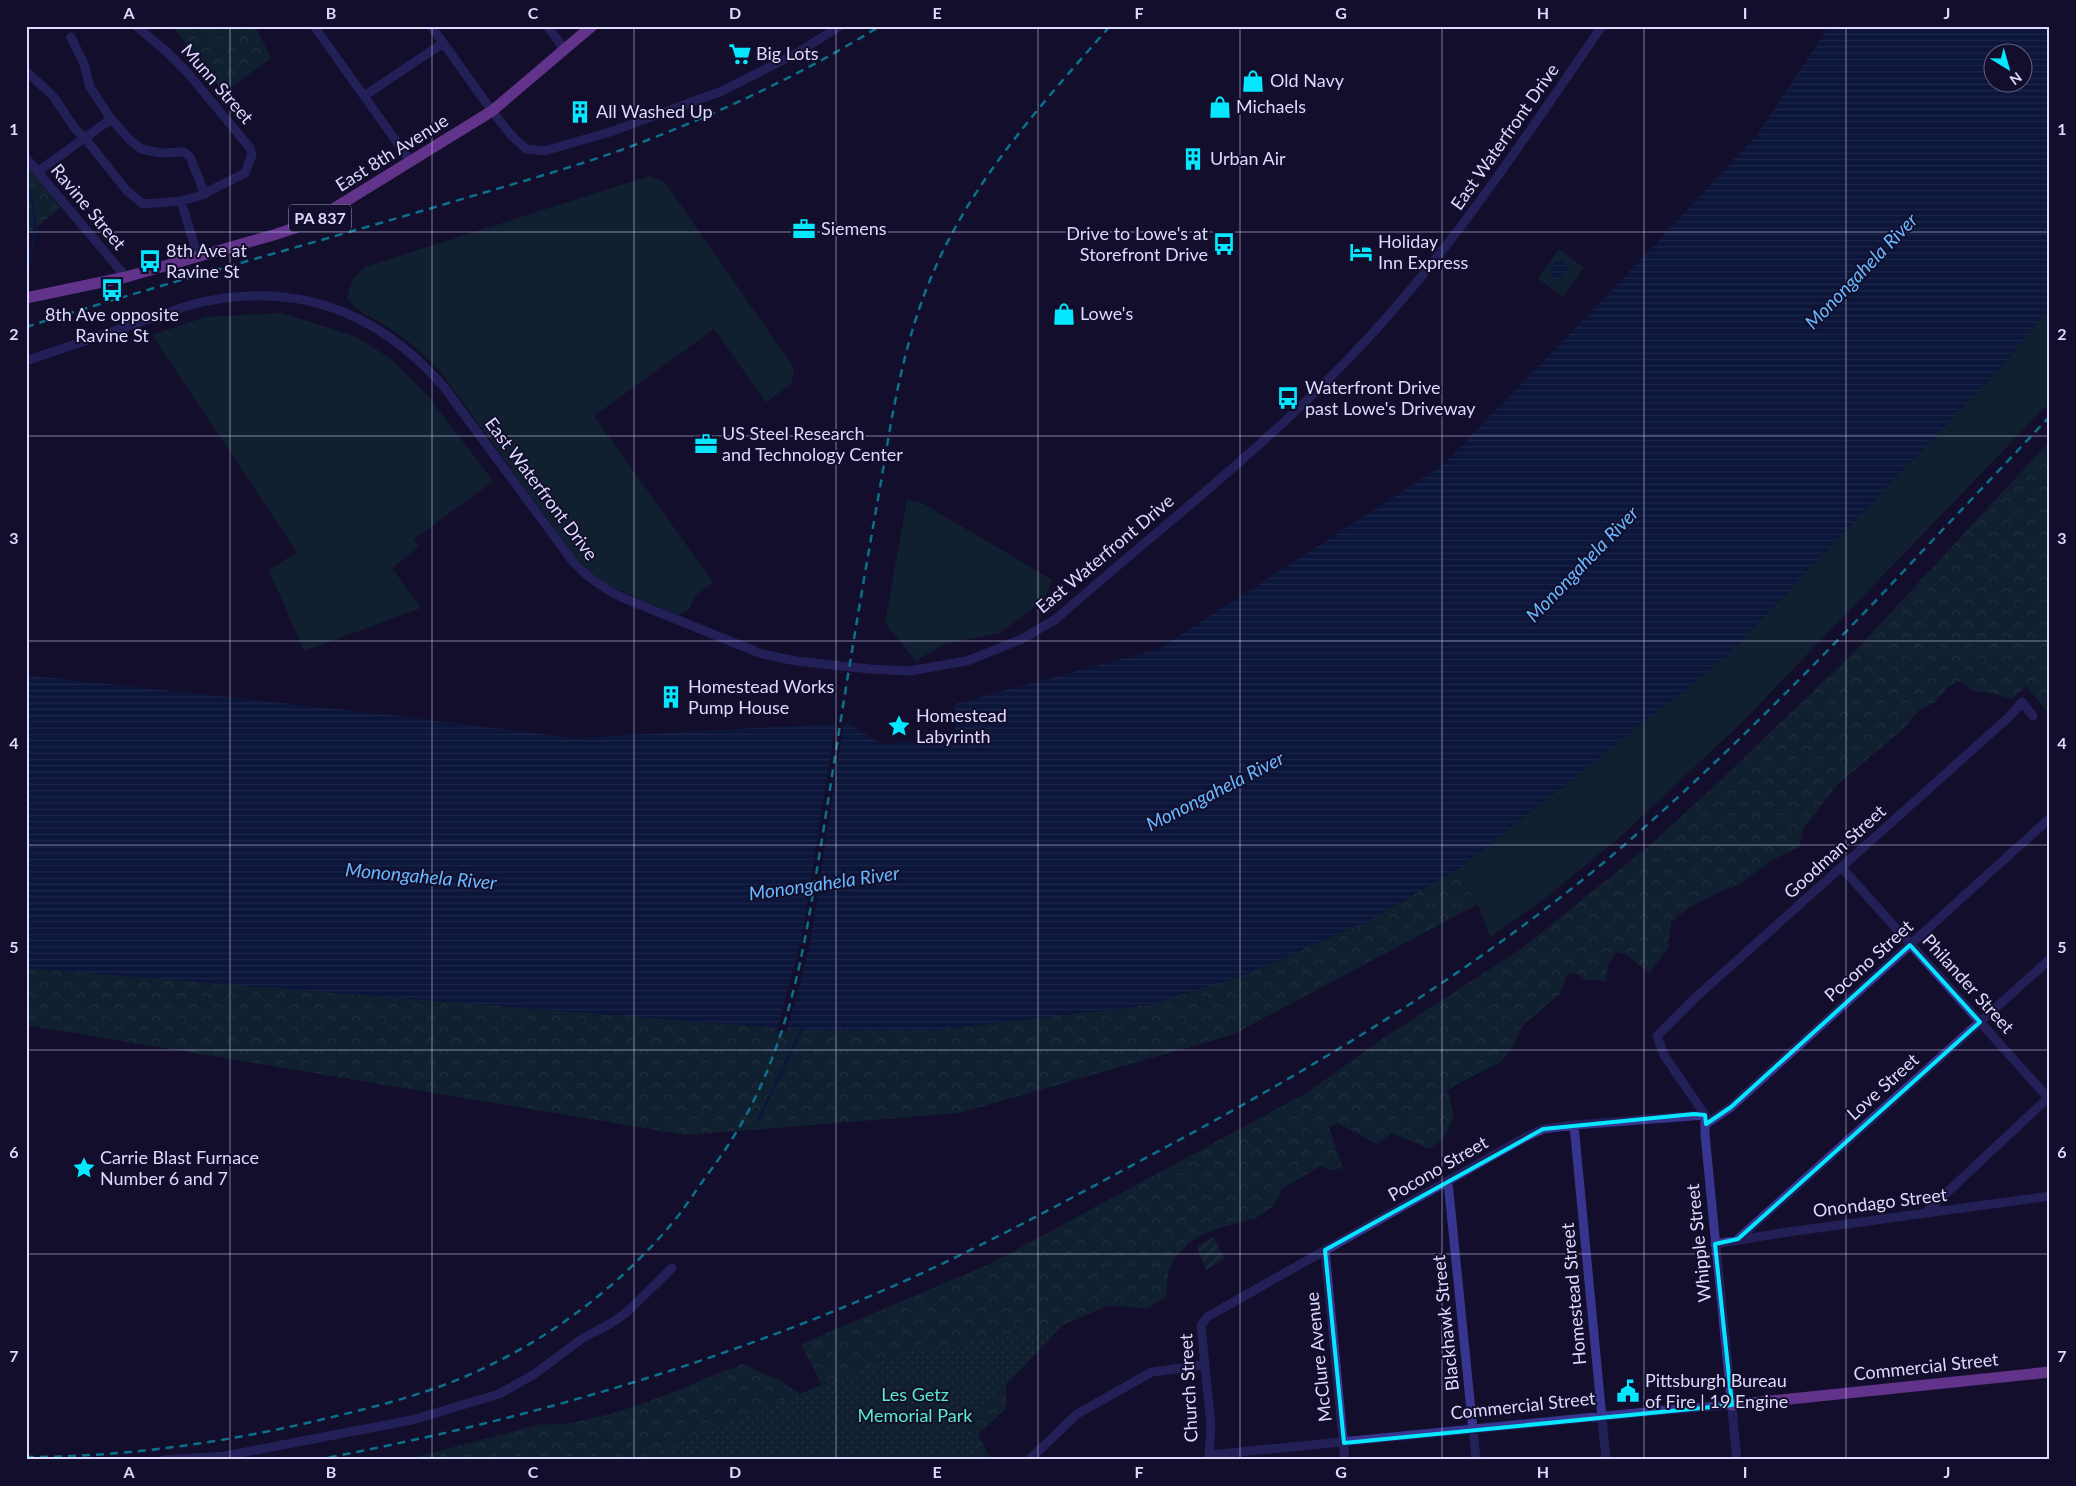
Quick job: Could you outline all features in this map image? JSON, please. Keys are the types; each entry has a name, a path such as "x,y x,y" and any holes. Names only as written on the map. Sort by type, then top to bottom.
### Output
{"main road":[{"name":"East 8th Avenue","path":"126,277 277,234 312,222 492,111 592,26"},
{"name":"PA 837","path":"26,298 126,277"},
{"name":"Commercial Street","path":"1732,1405 2050,1372"}],"street":[{"name":"Munn Street","path":"136,26 187,72 250,148 252,155 245,173 205,194"},
{"path":"314,26 411,162"},
{"path":"431,26 511,135 526,149 544,151 610,132 722,91 798,53 840,26"},
{"path":"548,26 565,50"},
{"name":"East Waterfront Drive","path":"26,361 190,305 210,300 229,297 273,296 323,304 360,318 379,329 397,341 428,368 574,563 592,580 604,588 621,597 762,654 796,661 909,671 959,663 1003,648 1056,619 1298,409 1355,353 1476,209 1602,26"},
{"path":"26,71 53,96 76,130 84,137 127,191 143,204 181,201 205,194 190,158 184,152 161,152 141,149 111,119 90,87 84,64 71,37"},
{"path":"364,96 443,43"},
{"path":"37,172 111,119"},
{"name":"Ravine Street","path":"26,158 126,277"},
{"path":"181,201 198,257"},
{"name":"Goodman Street","path":"1705,1119 1697,1101 1664,1055 1657,1036 1695,998 2010,716 2022,702 2033,716"},
{"name":"Pocono Street","path":"1207,1317 1522,1139 1543,1129 1574,1125 1705,1119 1731,1107 2050,818"},
{"name":"Philander Street","path":"1842,868 2049,1098"},
{"name":"Love Street","path":"1738,1239 2050,959"},
{"path":"1924,1214 2049,1098"},
{"name":"Whipple Street","path":"1705,1119 1715,1244 1737,1460"},
{"name":"Homestead Street","path":"1574,1125 1606,1460"},
{"name":"Blackhawk Street","path":"1448,1182 1476,1460"},
{"name":"Onondago Street","path":"1715,1244 1738,1239 2050,1196"},
{"name":"McClure Avenue","path":"1324,1250 1345,1460"},
{"path":"163,1460 225,1456 412,1420 499,1394 533,1375 574,1343 621,1317 672,1268"},
{"name":"Church Street","path":"1207,1317 1201,1326 1203,1365 1211,1426 1208,1458"},
{"path":"1029,1460 1078,1414 1152,1372 1203,1365"},
{"name":"Commercial Street","path":"1208,1458 1473,1429 1732,1405"}],"highlighted area":[{"path":"1910,945 1980,1022 1738,1239 1715,1244 1732,1405 1344,1443 1325,1250 1543,1129 1694,1114 1705,1115 1706,1124 1731,1107"}],"green space":[{"path":"172,26 255,26 271,58 224,92"},
{"path":"26,160 60,208 26,236"},
{"path":"649,176 664,181 794,368 792,383 766,402 714,329 594,416 713,582 696,595 688,610 678,615 605,584 579,562 443,375 410,343 388,327 361,312 347,298 352,280 365,267"},
{"path":"1559,249 1584,268 1563,297 1538,278"},
{"path":"2050,307 2050,402 1740,724 1619,838 1544,899 1490,937 1478,904 1457,870 1725,658 2004,364"},
{"path":"281,313 355,336 391,359 428,396 493,481 414,539 419,547 392,568 421,608 304,651 269,570 297,552 152,335 206,317"},
{"path":"2050,441 2050,715 2026,686 2012,699 1991,693 1973,691 1960,681 1947,688 1934,703 1919,710 1904,728 1837,785 1804,828 1799,847 1772,860 1740,884 1719,892 1689,908 1671,922 1668,949 1649,973 1627,955 1617,952 1608,964 1606,981 1586,980 1575,973 1571,973 1566,977 1560,994 1522,1026 1514,1046 1501,1062 1455,1085 1448,1091 1454,1117 1443,1139 1430,1149 1392,1133 1377,1144 1337,1123 1329,1128 1343,1168 1332,1170 1321,1166 1282,1189 1274,1206 1256,1218 1215,1229 1193,1240 1175,1257 1168,1273 1166,1297 1148,1308 1107,1306 1063,1325 1006,1384 1006,1409 978,1434 991,1460 915,1460 826,1394 801,1344 994,1262 1308,1092 1388,1035 1521,949 1649,846 1723,778 1856,650"},
{"path":"907,500 922,503 1052,580 1044,600 1000,633 944,644 916,661 885,623"},
{"path":"1457,870 1478,904 1232,1035 959,1113 686,1135 26,1025 26,968 802,1030 938,1030 1148,1005 1241,976 1366,922"},
{"path":"1213,1237 1225,1259 1206,1270 1197,1247"},
{"name":"Les Getz Memorial Park","path":"1063,1325 965,1428 986,1460 634,1460 902,1353"},
{"path":"742,1364 779,1380 811,1401 865,1460 405,1460 541,1424 568,1423 613,1413 651,1401"}],"water":[{"name":"Monongahela River","path":"1829,26 2050,26 2050,307 2004,364 1725,658 1457,870 1366,922 1241,976 1148,1005 938,1030 802,1030 26,968 26,675 400,716 574,738 848,723 881,744 955,739 955,704 1159,649 1443,465 1615,287 1756,136"},
{"path":"1557,259 1568,268 1559,280 1554,279 1548,272"}],"pier":[{"path":"844,720 811,938 786,1031 777,1031 802,936 836,721"}],"waterway":[{"path":"26,186 31,195 34,216 29,269"},
{"path":"758,1120 803,1027"}],"railway":[{"path":"26,327 130,295 532,179 621,150 688,124 754,95 818,62 880,26"},
{"path":"26,1457 97,1455 202,1443 307,1423 431,1390 501,1360 557,1327 609,1287 657,1241 678,1216 729,1144 757,1095 785,1022 791,1001 809,917 890,426 906,352 921,304 946,244 986,177 1033,115 1110,26"},
{"path":"315,1460 467,1428 618,1387 692,1364 838,1310 942,1264 1040,1215 1225,1115 1337,1050 1392,1016 1499,943 1602,864 1639,832 1748,731 1886,590 2050,416"}],"place":[{"name":"Big Lots","path":"740,54"},
{"name":"Old Navy","path":"1253,81"},
{"name":"Michaels","path":"1220,107"},
{"name":"All Washed Up","path":"580,112"},
{"name":"Urban Air","path":"1193,159"},
{"name":"Siemens","path":"804,229"},
{"name":"Drive to Lowe's at Storefront Drive","path":"1224,244"},
{"name":"Holiday Inn Express","path":"1361,252"},
{"name":"8th Ave at Ravine St","path":"150,261"},
{"name":"8th Ave opposite Ravine St","path":"112,290"},
{"name":"Lowe's","path":"1064,314"},
{"name":"Waterfront Drive past Lowe's Driveway","path":"1288,398"},
{"name":"US Steel Research and Technology Center","path":"706,444"},
{"name":"Homestead Works Pump House","path":"671,697"},
{"name":"Homestead Labyrinth","path":"899,726"},
{"name":"Carrie Blast Furnace Number 6 and 7","path":"84,1168"},
{"name":"Pittsburgh Bureau of Fire | 19 Engine","path":"1628,1391"}]}
